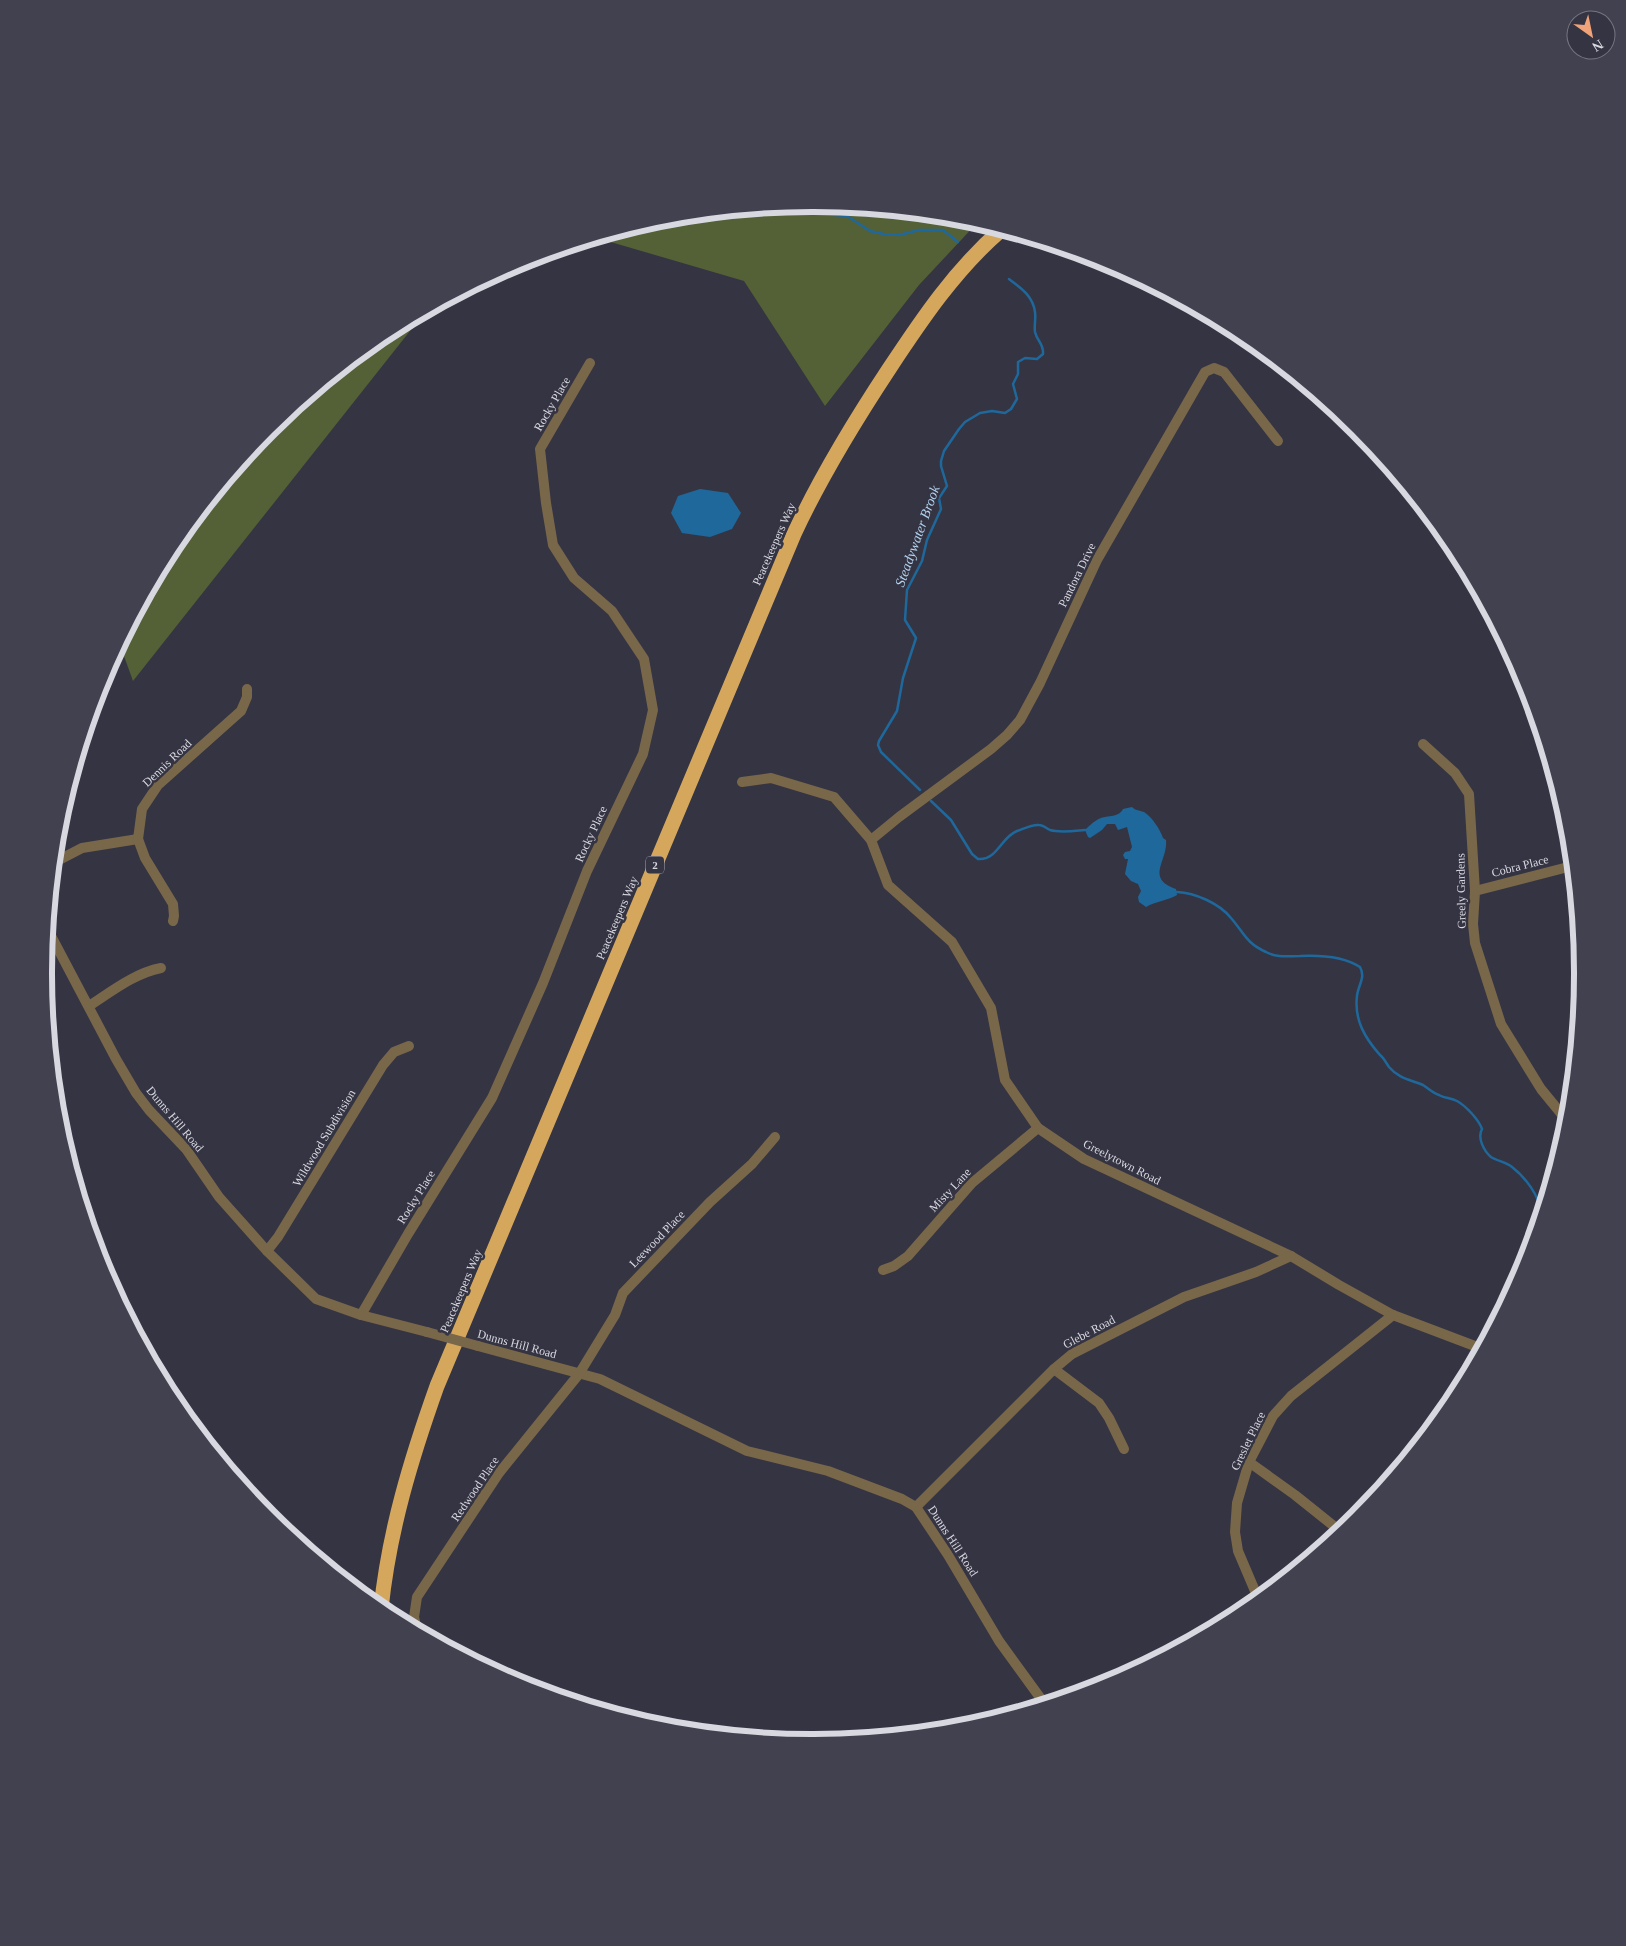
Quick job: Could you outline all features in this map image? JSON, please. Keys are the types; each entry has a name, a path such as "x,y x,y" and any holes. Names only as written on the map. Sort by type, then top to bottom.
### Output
{"highway":[{"name":"Peacekeepers Way","path":"382,1599 390,1544 402,1494 420,1434 438,1386 794,534 836,451 922,319 953,278 996,235"}],"street":[{"name":"Rocky Place","path":"361,1315 408,1234 492,1098 543,983 587,871 643,754 653,710 644,660 612,611 574,578 553,545 546,503 540,449 590,363"},
{"name":"Pandora Drive","path":"871,840 992,749 1020,720 1040,683 1097,560 1205,372 1214,368 1224,372 1278,441"},
{"name":"Dennis Road","path":"173,921 173,904 145,858 138,839 142,809 152,793 240,711 247,697 247,689"},
{"name":"Greely Gardens","path":"1423,744 1455,773 1469,794 1475,891 1473,924 1475,943 1501,1024 1541,1089 1560,1113"},
{"name":"Greelytown Road","path":"742,782 771,778 834,798 871,840 888,885 952,942 986,1000 990,1008 1005,1080 1038,1128 1084,1159 1291,1256 1393,1315 1476,1346"},
{"path":"62,859 82,848 138,839"},
{"name":"Cobra Place","path":"1475,891 1566,868"},
{"name":"Dunns Hill Road","path":"53,940 122,1070 141,1100 182,1145 219,1197 267,1251 316,1299 361,1315 600,1379 747,1451 828,1471 902,1499 916,1507 948,1555 999,1641 1041,1698"},
{"path":"89,1006 134,978 148,971 161,968"},
{"name":"Wildwood Subdivision","path":"267,1251 278,1237 382,1065 394,1052 409,1046"},
{"name":"Misty Lane","path":"883,1270 894,1266 908,1256 972,1183 1038,1128"},
{"name":"Leewood Place","path":"579,1374 616,1315 623,1293 710,1202 752,1164 775,1137"},
{"name":"Glebe Road","path":"916,1507 1054,1369 1072,1354 1179,1299 1256,1272 1291,1256"},
{"name":"Greslet Place","path":"1255,1591 1238,1551 1235,1532 1237,1503 1249,1462 1272,1416 1291,1396 1393,1315"},
{"path":"1054,1369 1088,1394 1102,1407 1124,1450"},
{"name":"Redwood Place","path":"415,1621 417,1597 500,1472 579,1374"},
{"path":"1249,1462 1334,1526"}],"green space":[{"path":"813,212 863,214 912,219 971,229 919,285 825,406 744,281 607,241 665,227 714,219 763,214"},
{"path":"414,326 133,681 123,654 154,593 181,550 210,510 275,435 312,401 350,370"}],"water":[{"path":"700,489 728,493 741,513 732,529 710,537 682,533 671,513 678,496"},
{"path":"1132,807 1150,816 1166,840 1160,874 1162,880 1167,885 1176,889 1177,895 1146,907 1139,902 1138,897 1141,891 1138,884 1131,881 1125,874 1128,859 1125,859 1123,855 1125,852 1130,851 1132,847 1127,827 1118,830 1115,824 1107,824 1090,838 1085,830 1100,818 1118,814 1123,809"}],"waterway":[{"name":"Steadywater Brook","path":"832,213 834,215 847,216 870,231 899,235 919,230 943,230 958,242"},
{"name":"Steadywater Brook","path":"920,790 881,752 878,745 897,711 903,678 916,638 905,620 907,590 922,561 927,540 941,509 939,498 947,486 941,466 944,451 965,422 980,413 992,411 1005,413 1011,409 1017,399 1013,384 1018,374 1018,362 1025,358 1037,359 1043,354 1035,332 1035,312 1032,301 1026,293 1009,279"},
{"name":"Steadywater Brook","path":"931,801 951,820 972,854 978,859 990,856 1012,834 1031,826 1040,825 1050,830 1058,831 1085,830"},
{"name":"Steadywater Brook","path":"1177,892 1199,897 1213,903 1231,918 1254,945 1270,954 1332,957 1346,960 1360,967 1362,978 1357,996 1357,1013 1365,1035 1375,1049 1396,1074 1423,1085 1441,1096 1461,1103 1482,1129 1480,1136 1486,1151 1491,1157 1510,1165 1517,1171 1531,1187 1538,1201"}]}
